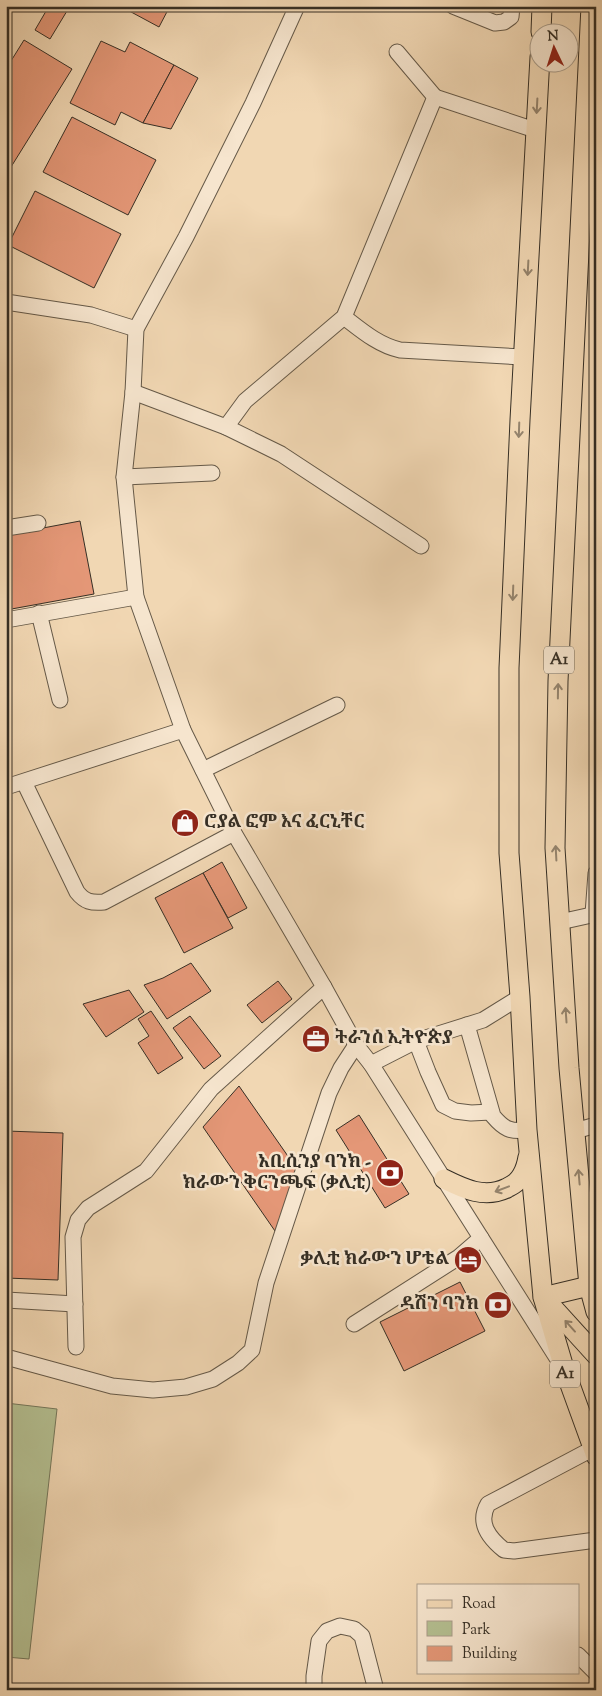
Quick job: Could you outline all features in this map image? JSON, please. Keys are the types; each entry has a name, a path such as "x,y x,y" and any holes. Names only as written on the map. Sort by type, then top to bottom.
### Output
{"main road":[{"path":"541,22 542,6"},
{"name":"A1","path":"591,6 558,681 555,848 569,1068 589,1286 596,1312"},
{"name":"A1","path":"539,72 523,357 509,668 509,853 520,997 527,1130 543,1297 564,1368 595,1446"},
{"path":"444,1179 473,1192 488,1194 500,1192 517,1183 523,1174 530,1153"},
{"path":"543,1297 589,1286"},
{"name":"A1","path":"543,1297 596,1355"}],"street":[{"path":"297,6 249,112 186,237 136,329 133,392 124,477 136,597 183,730 234,833 356,1045 371,1064 564,1368"},
{"path":"453,6 495,23 504,22 511,16 512,6"},
{"path":"396,52 435,97 536,130"},
{"path":"226,427 245,401 344,317 435,97"},
{"path":"6,302 92,314 136,329"},
{"path":"344,317 378,342 400,350 523,357"},
{"path":"133,392 226,427 281,454 421,546"},
{"path":"124,477 212,473"},
{"path":"6,528 38,523"},
{"path":"6,620 136,597"},
{"path":"39,613 60,700"},
{"path":"203,770 337,705"},
{"path":"6,787 183,730"},
{"path":"24,782 77,892 84,901 104,902 234,833"},
{"path":"560,922 595,914 596,873"},
{"path":"76,1347 73,1236 78,1220 88,1208 146,1171 211,1089 324,987"},
{"path":"371,1064 416,1041 483,1020 520,997"},
{"path":"467,1025 493,1116 502,1127 517,1131 527,1130"},
{"path":"416,1041 442,1105 455,1111 491,1112"},
{"path":"6,1357 112,1386 153,1390 186,1387 214,1379 238,1364 252,1350 266,1283 329,1093 341,1068 356,1045"},
{"path":"575,1131 596,1125"},
{"path":"354,1324 459,1258 481,1238"},
{"path":"6,1300 75,1304"},
{"path":"595,1446 488,1504 483,1512 483,1520 488,1534 504,1550 514,1551 596,1540"},
{"path":"314,1690 319,1641 327,1631 340,1626 354,1628 362,1636 376,1690"},
{"path":"580,1657 596,1673"}],"green space":[{"path":"6,1403 57,1409 29,1659 6,1657"}],"building":[{"path":"49,6 70,6 50,39 35,30"},
{"path":"120,6 170,6 159,27"},
{"path":"24,40 72,69 6,175 6,69"},
{"path":"101,41 125,52 130,42 174,65 143,123 121,112 115,125 70,103"},
{"path":"174,65 198,78 171,129 143,123"},
{"path":"72,117 156,160 128,215 43,172"},
{"path":"35,191 121,234 94,288 8,245"},
{"path":"80,521 94,594 6,610 6,535"},
{"path":"222,862 247,908 228,918 203,873"},
{"path":"203,873 233,928 184,953 155,898"},
{"path":"191,963 211,991 167,1019 144,985 163,978"},
{"path":"278,981 292,999 262,1023 247,1005"},
{"path":"129,990 144,1012 106,1037 83,1004"},
{"path":"151,1011 183,1058 158,1074 138,1043 149,1036 138,1019"},
{"path":"190,1016 221,1056 204,1069 173,1028"},
{"path":"239,1086 299,1172 275,1231 203,1127"},
{"path":"359,1115 409,1194 385,1208 336,1130"},
{"path":"6,1131 63,1133 58,1280 6,1278"},
{"path":"460,1282 485,1331 404,1371 380,1322"}],"place":[{"name":"ሮያል ፎም እና ፈርኒቸር","path":"185,823"},
{"name":"ትራንስ ኢትዮጵያ","path":"316,1039"},
{"name":"አቢሲንያ ባንክ - ክራውን ቅርንጫፍ (ቃሊቲ)","path":"390,1173"},
{"name":"ቃሊቲ ክራውን ሆቴል","path":"468,1260"},
{"name":"ዳሽን ባንክ","path":"498,1305"}]}
